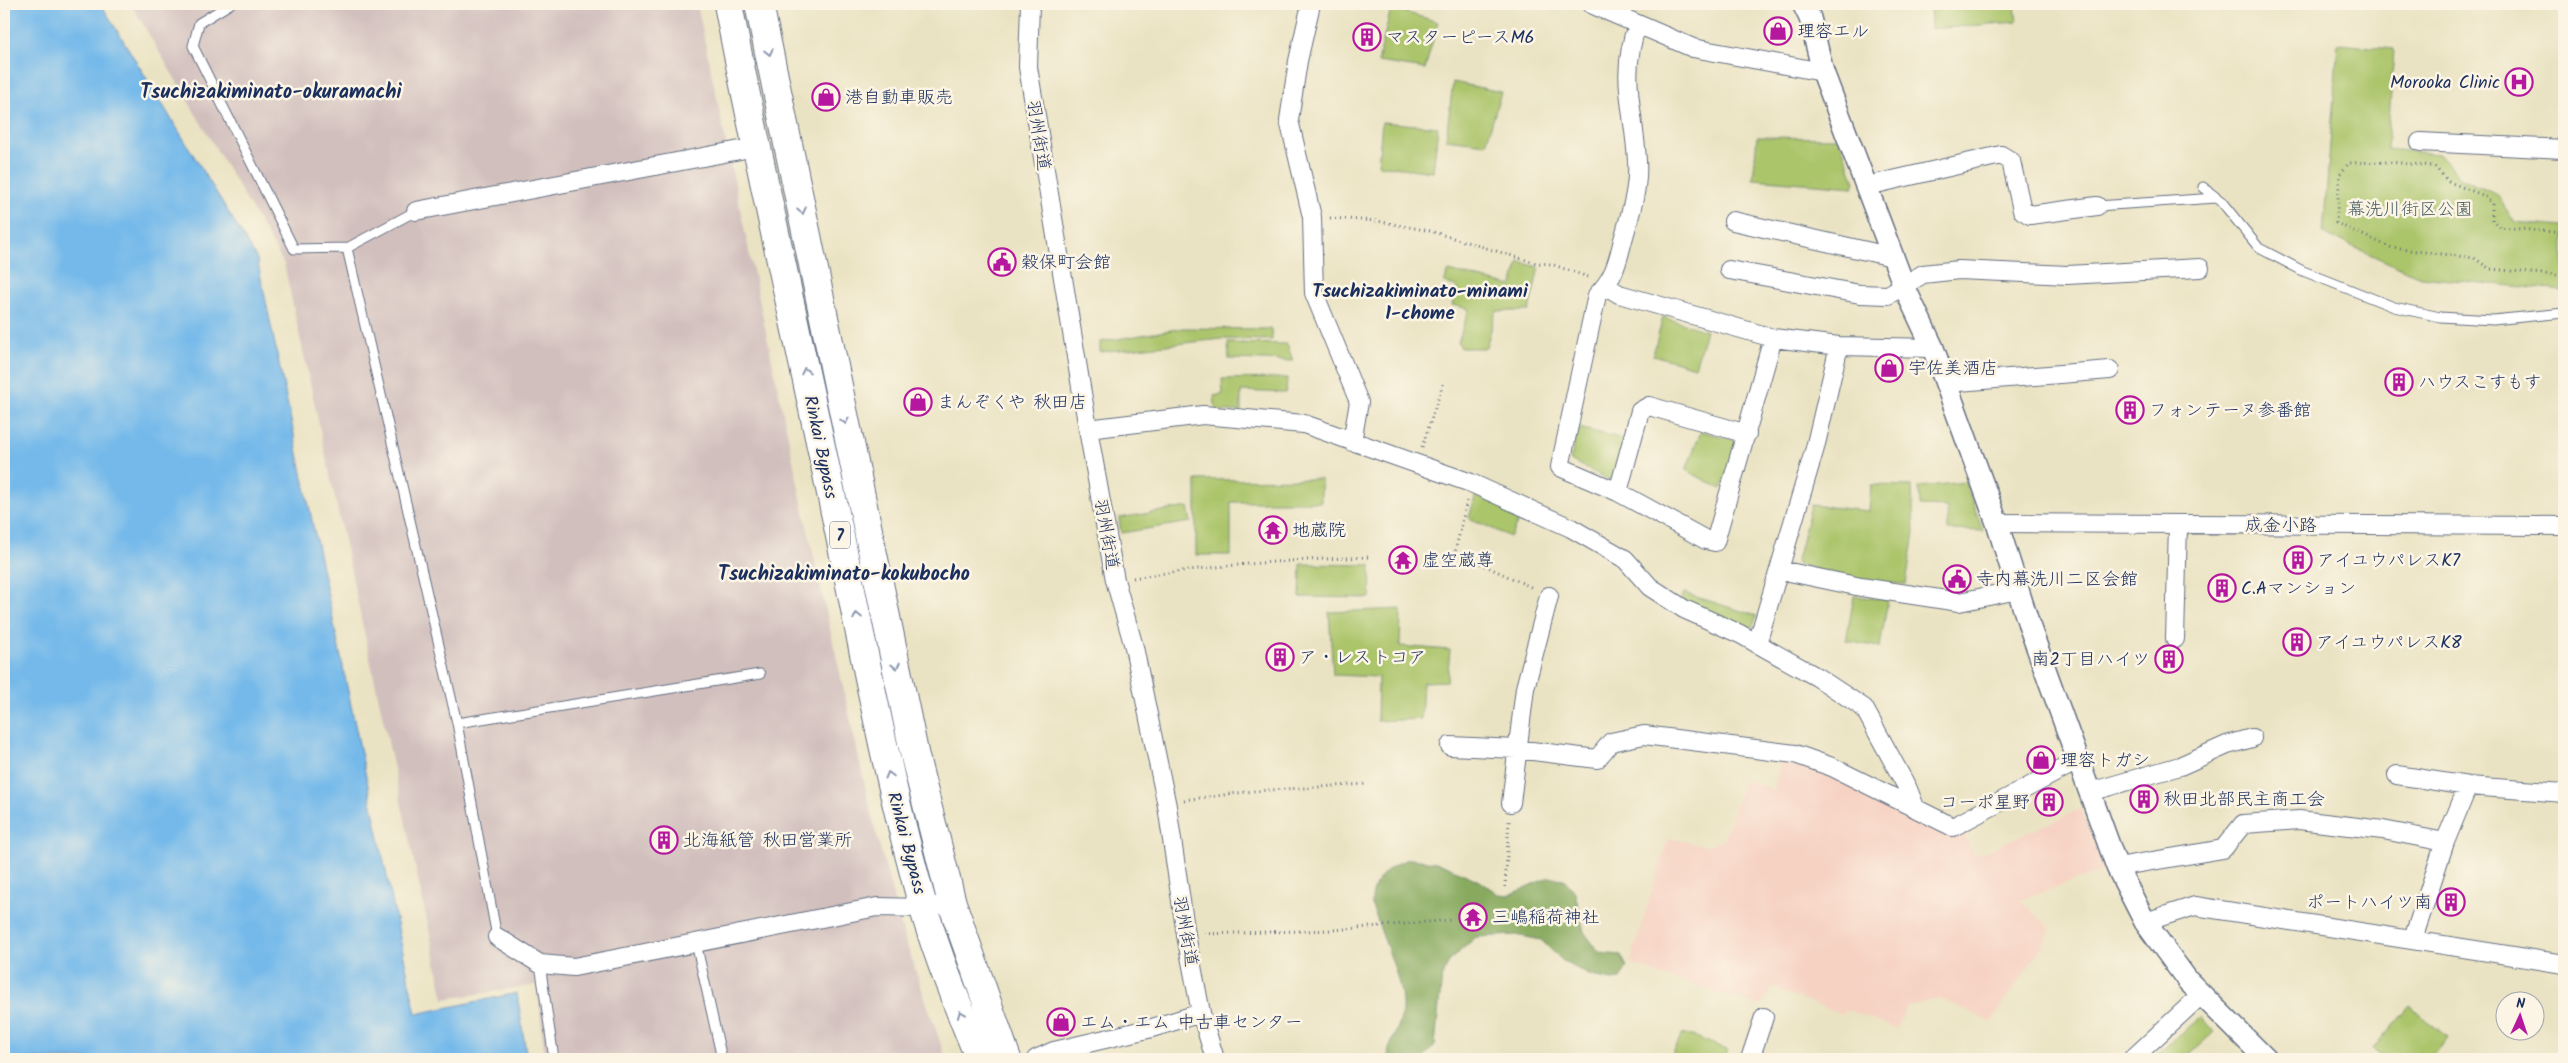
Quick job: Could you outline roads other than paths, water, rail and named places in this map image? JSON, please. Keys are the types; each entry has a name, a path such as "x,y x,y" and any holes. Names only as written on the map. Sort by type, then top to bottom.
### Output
{"highway":[{"name":"Rinkai Bypass","path":"728,4 756,147 803,361 884,754 924,908 957,1004 980,1059"},
{"name":"Rinkai Bypass","path":"759,4 916,757 952,903 1007,1059"}],"street":[{"name":"羽州街道","path":"1030,4 1028,67 1088,429 1115,580 1134,647 1166,802 1186,934 1201,1013 1215,1059"},
{"path":"1311,4 1298,61 1289,120 1312,217 1314,293 1359,402 1352,442"},
{"path":"1591,4 1693,48 1823,72"},
{"path":"1810,8 1823,72 1904,286 1933,348 1946,383 2117,867 2145,922 2188,981 2266,1059"},
{"path":"1637,25 1629,48 1626,77 1638,162 1636,191 1614,274 1598,295 1560,467 1618,492 1706,540 1715,542 1773,338"},
{"path":"2420,142 2564,149"},
{"path":"416,210 756,147"},
{"path":"1867,186 2001,155 2011,161 2022,210 2030,214 2097,206"},
{"path":"1733,220 1893,257"},
{"path":"1729,270 1860,294 1888,295 1923,274 1958,270 2067,275 2200,268"},
{"path":"1606,286 1620,294 1773,338 1839,346 1933,348"},
{"path":"1757,644 1815,448 1839,346"},
{"path":"1946,383 2110,370"},
{"path":"1618,492 1640,411 1649,406 1747,434"},
{"path":"1088,429 1203,416 1304,424 1471,483 1570,528 1625,558 1650,587 1684,609 1757,644 1817,676 1864,708 1908,789 1915,807"},
{"name":"成金小路","path":"1997,523 2564,526"},
{"path":"2175,639 2178,524"},
{"path":"1780,570 1861,587 1960,602 2018,590"},
{"path":"1511,803 1516,749 1525,688 1549,596"},
{"path":"1450,746 1516,749 1596,758 1611,742 1644,736 1795,754 1832,767 1953,826 2079,760"},
{"path":"2090,792 2180,766 2227,745 2252,738"},
{"path":"2397,775 2468,786 2564,793"},
{"path":"2413,939 2445,842 2468,786"},
{"path":"2117,867 2223,848 2243,824 2299,820 2383,830 2445,842"},
{"path":"498,937 540,964 574,967 877,907 924,908 952,903"},
{"path":"2145,922 2195,906 2564,964"},
{"path":"2132,1059 2201,995"},
{"path":"1036,1059 1054,1051 1152,1028 1201,1013"},
{"path":"1750,1059 1764,1017"}],"lane":[{"path":"230,4 199,23 192,46 294,250 347,248 416,210"},
{"path":"2203,187 2216,198 2259,248 2303,271 2394,307 2440,317 2492,320 2564,313"},
{"path":"2097,206 2216,198"},
{"path":"347,248 457,723 498,937"},
{"path":"457,723 760,674"},
{"path":"696,944 722,1059"},
{"path":"540,964 554,1059"}],"water":[{"path":"4,4 101,4 257,259 416,1014 517,993 527,1059 4,1059"}],"place":[{"name":"理容エル","path":"1778,31"},
{"name":"マスターピースM6","path":"1367,37"},
{"name":"Morooka Clinic","path":"2519,82"},
{"name":"港自動車販売","path":"826,97"},
{"name":"穀保町会館","path":"1002,262"},
{"name":"宇佐美酒店","path":"1889,368"},
{"name":"ハウスこすもす","path":"2399,382"},
{"name":"まんぞくや 秋田店","path":"918,402"},
{"name":"フォンテーヌ参番館","path":"2130,410"},
{"name":"地蔵院","path":"1273,530"},
{"name":"虚空蔵尊","path":"1403,560"},
{"name":"アイユウパレスK7","path":"2298,560"},
{"name":"寺内幕洗川二区会館","path":"1957,579"},
{"name":"C.Aマンション","path":"2222,588"},
{"name":"アイユウパレスK8","path":"2297,642"},
{"name":"ア・レストコア","path":"1280,657"},
{"name":"南2丁目ハイツ","path":"2169,659"},
{"name":"理容トガシ","path":"2041,760"},
{"name":"秋田北部民主商工会","path":"2144,799"},
{"name":"コーポ星野","path":"2049,802"},
{"name":"北海紙管 秋田営業所","path":"664,840"},
{"name":"ポートハイツ南","path":"2451,902"},
{"name":"三嶋稲荷神社","path":"1473,917"},
{"name":"エム・エム 中古車センター","path":"1061,1022"}],"district":[{"name":"Tsuchizakiminato-okuramachi","path":"271,91"},
{"name":"Tsuchizakiminato-minami 1-chome","path":"1420,301"},
{"name":"Tsuchizakiminato-kokubocho","path":"844,573"}],"park label":[{"name":"幕洗川街区公園","path":"2410,209"}]}
